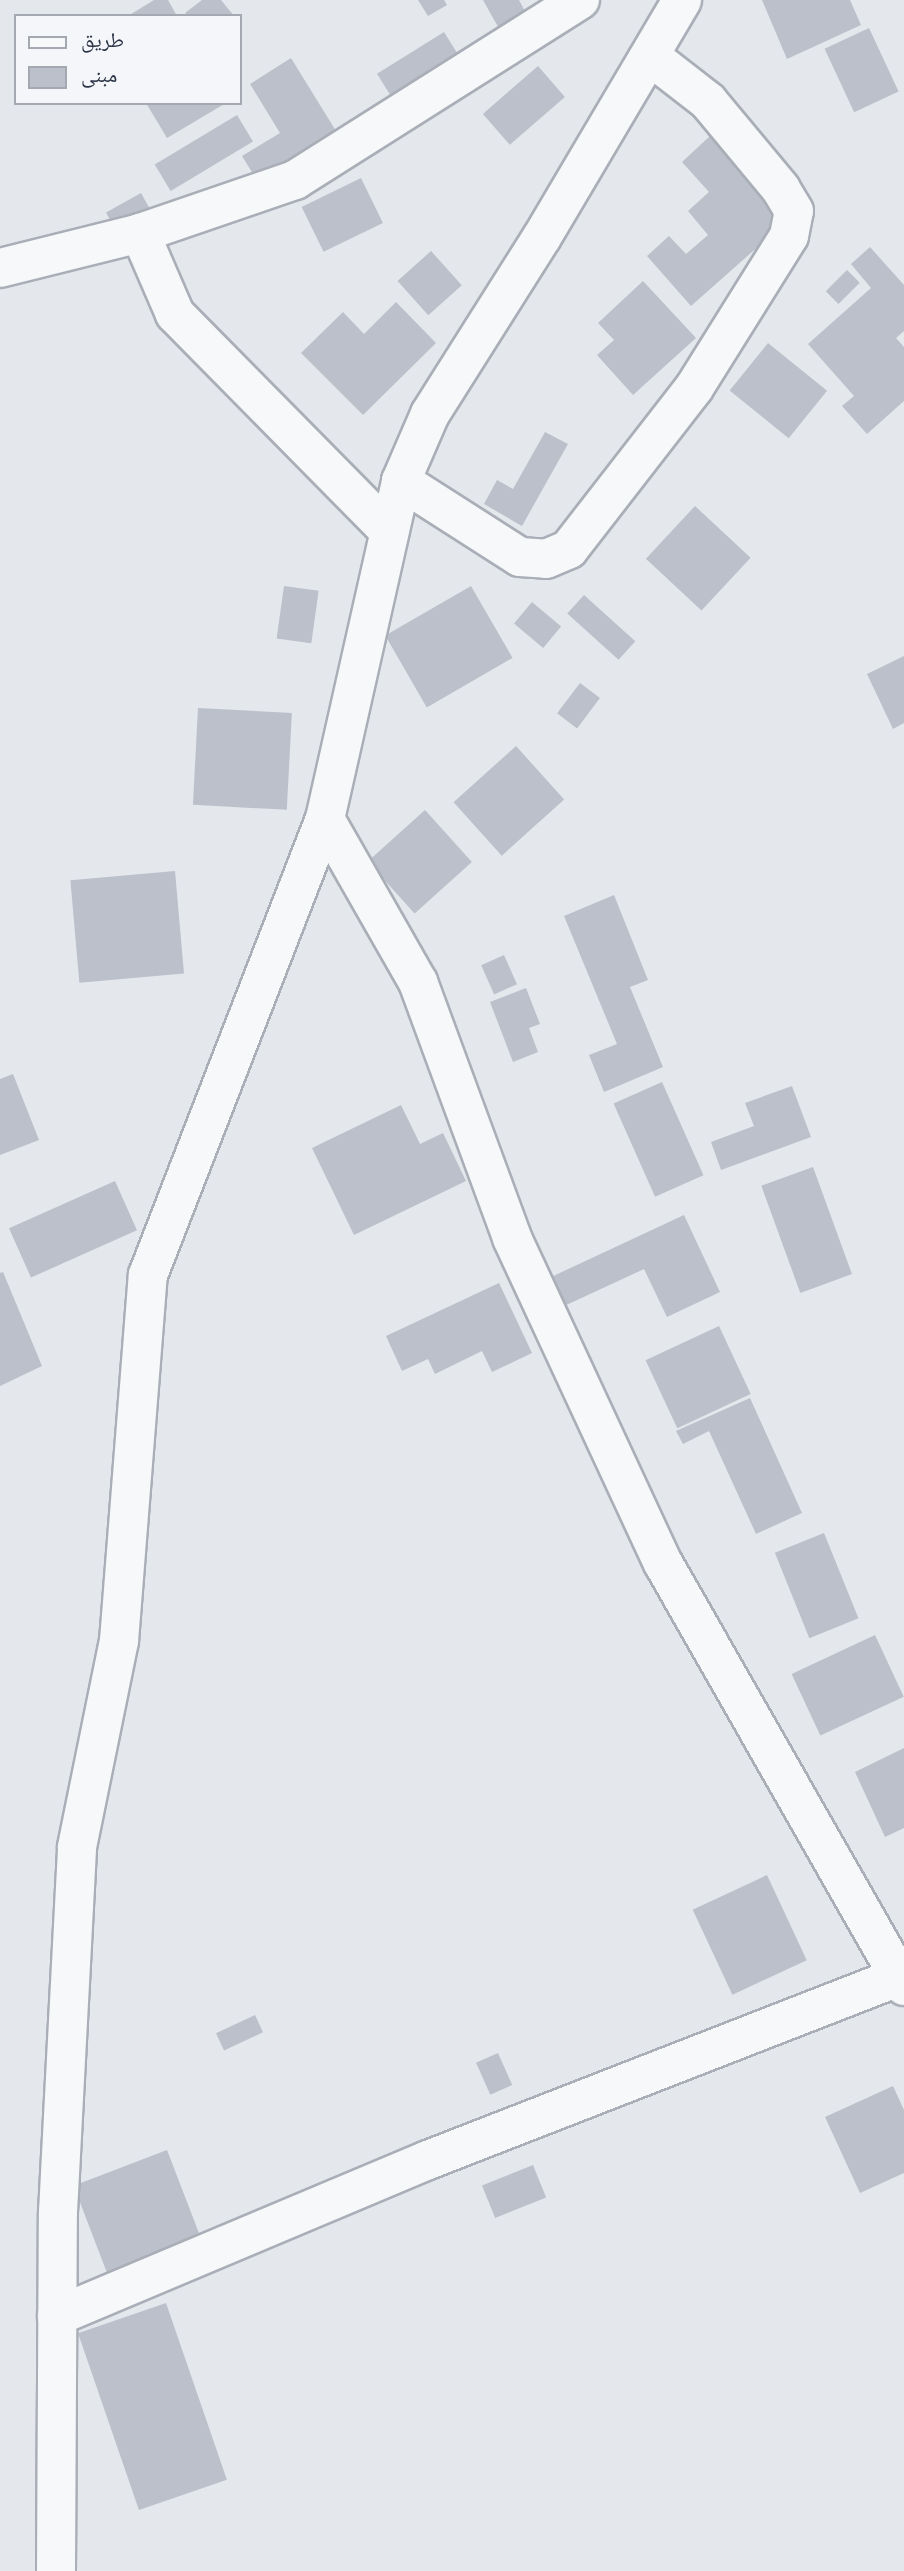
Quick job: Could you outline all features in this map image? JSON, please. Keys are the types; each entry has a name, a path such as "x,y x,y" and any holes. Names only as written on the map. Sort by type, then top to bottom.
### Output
{"street":[{"path":"0,268 140,233 295,180 580,0"},
{"path":"56,2571 58,2212 77,1847 119,1641 148,1275 325,819 401,481 430,414 682,0"},
{"path":"401,481 520,557 546,559 569,550 694,388 789,236 794,211 781,189 708,102 650,56"},
{"path":"140,233 175,314 389,531"},
{"path":"57,2316 428,2160 901,1981 663,1563 512,1238 418,982 325,819"}],"building":[{"path":"154,0 168,0 176,14 131,14"},
{"path":"202,0 221,0 232,14 186,14"},
{"path":"418,0 444,0 447,5 428,16"},
{"path":"483,0 519,0 529,19 502,34"},
{"path":"762,0 850,0 861,25 787,59"},
{"path":"869,28 899,91 854,112 825,49"},
{"path":"444,32 459,56 392,98 377,74"},
{"path":"291,58 336,131 258,182 242,156 280,133 250,84"},
{"path":"538,66 565,97 510,145 483,114"},
{"path":"147,105 223,105 167,138"},
{"path":"237,115 253,142 171,191 155,164"},
{"path":"710,136 787,221 691,306 647,256 669,236 686,254 708,235 688,211 709,192 682,162"},
{"path":"361,178 383,223 324,252 302,207"},
{"path":"141,193 152,213 117,233 106,212"},
{"path":"870,247 904,285 904,331 896,338 904,347 904,401 867,434 842,406 854,396 808,344 871,288 851,264"},
{"path":"431,251 462,285 428,315 398,281"},
{"path":"847,270 860,283 839,304 826,291"},
{"path":"643,281 696,338 633,395 597,355 614,340 598,323"},
{"path":"396,302 436,343 363,415 301,353 343,312 364,334"},
{"path":"768,343 827,391 789,438 730,390"},
{"path":"545,432 568,444 522,526 484,504 497,480 513,489"},
{"path":"695,506 751,558 701,610 646,559"},
{"path":"284,586 319,591 311,643 277,638"},
{"path":"471,586 512,658 427,707 385,636"},
{"path":"584,595 635,641 619,660 567,614"},
{"path":"532,602 561,626 543,648 514,623"},
{"path":"904,656 904,723 893,729 867,674"},
{"path":"580,683 600,698 577,728 557,713"},
{"path":"198,708 292,713 287,810 193,805"},
{"path":"516,746 564,800 502,856 454,802"},
{"path":"425,810 472,862 415,914 368,862"},
{"path":"175,871 184,974 79,983 70,880"},
{"path":"614,895 648,980 630,987 663,1067 604,1092 589,1055 617,1044 564,916"},
{"path":"504,955 517,984 494,994 481,965"},
{"path":"526,988 540,1024 529,1028 538,1052 513,1062 490,1002"},
{"path":"13,1074 39,1140 0,1155 0,1079"},
{"path":"662,1082 703,1175 655,1197 614,1104"},
{"path":"792,1086 811,1137 721,1170 711,1142 754,1126 745,1103"},
{"path":"401,1105 420,1144 443,1133 466,1181 354,1235 312,1148"},
{"path":"813,1167 852,1274 800,1293 761,1186"},
{"path":"115,1181 137,1230 31,1278 9,1228"},
{"path":"684,1215 720,1292 667,1317 644,1269 562,1307 549,1278"},
{"path":"3,1272 42,1366 0,1386 0,1273"},
{"path":"499,1283 532,1353 492,1372 482,1351 435,1374 428,1359 402,1371 386,1336"},
{"path":"719,1326 751,1394 677,1428 646,1360"},
{"path":"750,1398 802,1513 756,1534 709,1431 683,1444 676,1431"},
{"path":"824,1533 858,1618 809,1638 775,1553"},
{"path":"875,1635 904,1697 820,1736 792,1674"},
{"path":"904,1748 904,1828 885,1837 855,1772"},
{"path":"767,1875 807,1960 732,1995 693,1910"},
{"path":"255,2015 263,2032 224,2050 216,2033"},
{"path":"498,2053 512,2085 490,2095 476,2063"},
{"path":"893,2086 904,2110 904,2173 860,2193 825,2117"},
{"path":"167,2150 201,2240 108,2275 74,2186"},
{"path":"533,2165 546,2197 495,2218 482,2186"},
{"path":"166,2303 227,2480 139,2510 78,2333"}]}
